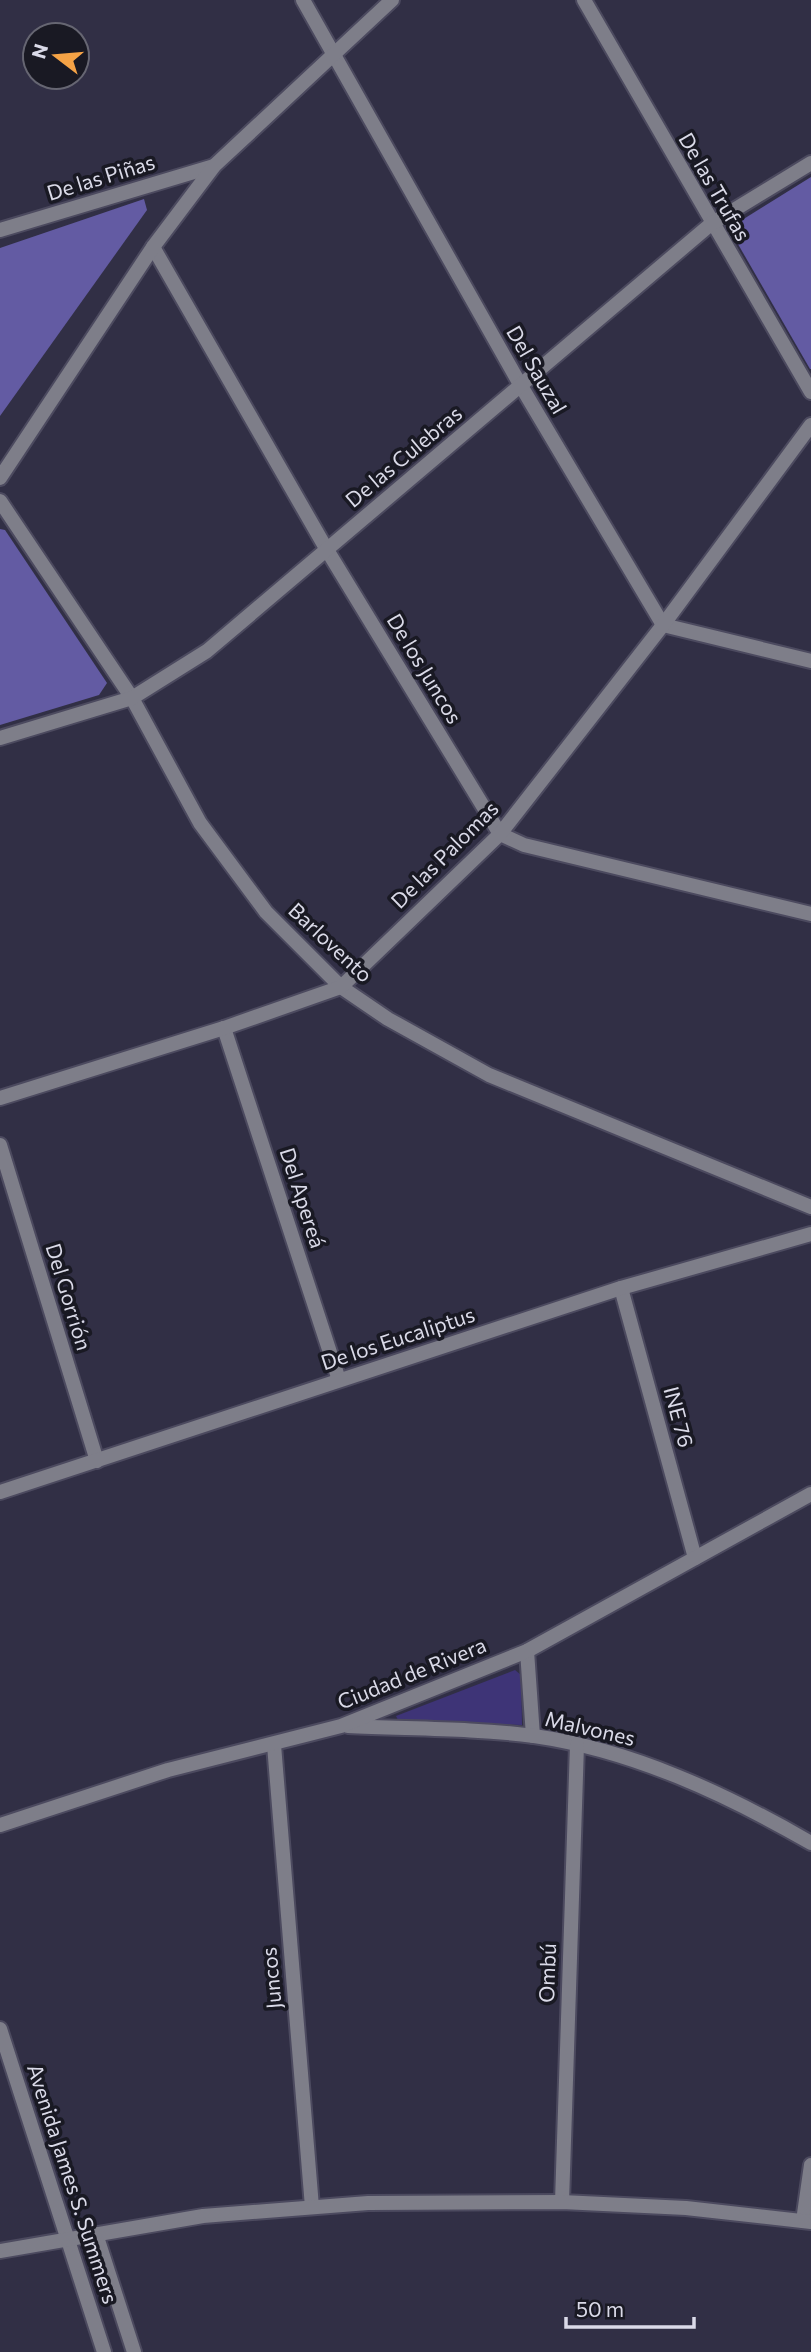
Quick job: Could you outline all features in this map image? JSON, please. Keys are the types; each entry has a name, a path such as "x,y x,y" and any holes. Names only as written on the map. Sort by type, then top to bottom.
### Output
{"street":[{"name":"Del Sauzal","path":"303,0 521,386 663,625"},
{"path":"0,478 153,247 215,166 392,0"},
{"name":"De las Trufas","path":"584,0 811,393"},
{"name":"De las Culebras","path":"0,737 132,698 207,651 711,224 811,163"},
{"name":"De las Piñas","path":"0,230 215,166"},
{"name":"De los Juncos","path":"153,247 327,550 500,834"},
{"name":"De las Palomas","path":"0,1098 225,1028 341,987 500,834 663,625 811,425"},
{"name":"Barlovento","path":"0,501 132,698 200,823 266,912 341,987 388,1019 489,1074 811,1207"},
{"path":"663,625 811,661"},
{"path":"500,834 524,845 811,914"},
{"name":"Del Apereá","path":"225,1028 339,1380"},
{"name":"Del Gorrión","path":"0,1145 97,1461"},
{"name":"De los Eucaliptus","path":"0,1492 621,1288 811,1234"},
{"name":"INE 76","path":"621,1288 695,1558"},
{"name":"Ciudad de Rivera","path":"0,1825 168,1770 341,1726 527,1651 811,1494"},
{"path":"527,1651 533,1736"},
{"name":"Malvones","path":"341,1726 533,1736 631,1758 704,1788 811,1843"},
{"name":"Juncos","path":"274,1745 312,2207"},
{"name":"Ombú","path":"562,2202 577,1745"},
{"name":"Avenida James S. Summers","path":"0,2029 104,2352"},
{"path":"0,2251 216,2215 312,2207 446,2201 562,2202 686,2208 807,2221 811,2165"},
{"name":"Avenida James S. Summers","path":"96,2234 134,2352"}],"shaded area":[{"path":"811,177 810,369 731,232 734,225"},
{"path":"144,199 147,210 0,416 0,248"},
{"path":"0,529 5,530 107,683 99,695 0,725"},
{"path":"515,1670 521,1675 522,1725 398,1720 396,1716"}]}
